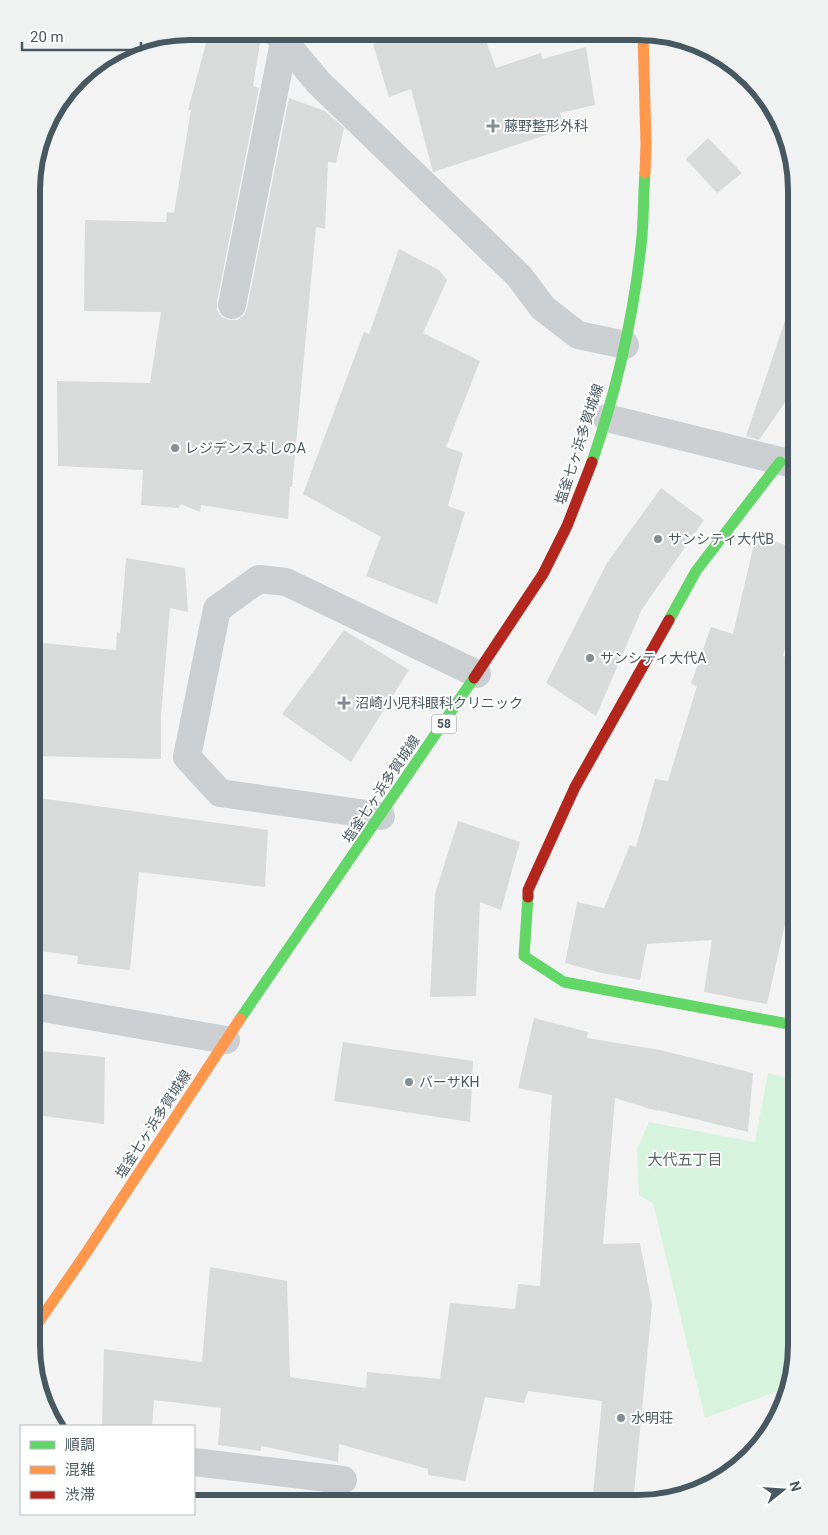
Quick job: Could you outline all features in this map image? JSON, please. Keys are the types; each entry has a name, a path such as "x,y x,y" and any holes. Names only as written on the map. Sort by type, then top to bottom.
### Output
{"main road":[{"name":"塩釜七ヶ浜多賀城線","path":"40,1320 226,1040 477,674 543,574 567,526 586,480 607,418 624,345 641,245 646,144 643,40"},
{"path":"788,464 696,571 575,787 528,890 524,956 564,982 788,1021"}],"street":[{"path":"232,305 279,40"},
{"path":"283,40 319,83 519,276 544,308 578,335 624,345"},
{"path":"607,418 788,464"},
{"path":"381,816 220,793 188,757 217,609 258,579 286,582 477,674"},
{"path":"40,1007 226,1040"},
{"path":"195,1462 344,1480"}],"green space":[{"path":"768,1073 788,1078 788,1355 785,1375 781,1390 705,1418 653,1203 639,1195 637,1149 649,1122 755,1142"}],"building":[{"path":"207,40 246,40 260,43 253,86 259,88 217,302 217,310 222,317 229,320 237,320 244,315 247,308 289,98 325,111 344,128 336,163 328,162 325,229 316,227 288,519 201,505 200,512 181,504 178,508 141,505 143,470 58,466 57,381 150,383 161,312 84,311 85,220 166,222 167,212 174,213 191,110 188,110"},
{"path":"387,40 486,40 496,68 541,53 542,59 586,47 595,105 560,113 565,129 433,172 411,89 389,97 373,44"},
{"path":"708,138 742,173 717,193 686,159"},
{"path":"399,249 439,270 447,280 423,333 480,361 446,447 463,453 448,506 465,512 437,604 366,576 381,537 303,494 364,332 369,334"},
{"path":"788,312 788,398 759,440 746,436"},
{"path":"661,488 704,520 642,609 596,716 546,683 607,563"},
{"path":"756,535 788,546 788,632 783,656 788,657 788,923 785,924 767,1004 704,992 712,940 647,944 640,980 602,973 565,963 577,902 604,908 630,845 636,847 655,779 668,781 697,686 691,684 711,627 733,634"},
{"path":"126,558 185,568 188,612 170,608 161,716 161,759 40,756 40,643 116,650 117,632 120,633"},
{"path":"344,630 409,670 351,762 282,714"},
{"path":"40,798 268,830 265,887 139,872 130,970 77,964 78,956 40,951"},
{"path":"458,821 520,842 501,910 480,902 476,996 430,997 435,894"},
{"path":"534,1018 588,1032 587,1038 660,1050 753,1073 748,1132 657,1111 615,1098 603,1244 640,1243 652,1305 634,1495 593,1495 602,1401 528,1391 524,1403 485,1397 465,1481 428,1475 428,1469 339,1444 338,1462 261,1446 261,1451 218,1445 221,1408 154,1400 152,1425 102,1425 104,1349 202,1362 210,1267 287,1281 290,1377 366,1388 367,1372 440,1379 450,1303 515,1309 518,1284 540,1286 552,1095 518,1088"},
{"name":"バーサKH","path":"343,1042 473,1061 470,1122 334,1101"},
{"path":"42,1051 105,1057 104,1124 40,1115"}],"traffic: fast":[{"path":"592,462 616,382 633,301 642,237 645,173"},
{"path":"669,620 696,571 780,462"},
{"path":"240,1019 474,678"},
{"path":"528,897 524,956 564,982 788,1024"}],"traffic: slow":[{"path":"643,40 645,173"},
{"path":"40,1320 240,1019"}],"traffic: jam":[{"path":"474,678 543,574 567,526 592,462"},
{"path":"528,897 528,890 575,787 669,620"}],"place":[{"name":"藤野整形外科","path":"493,126"},
{"name":"レジデンスよしのA","path":"175,448"},
{"name":"サンシティ大代B","path":"658,539"},
{"name":"サンシティ大代A","path":"590,658"},
{"name":"沼崎小児科眼科クリニック","path":"344,703"},
{"name":"バーサKH","path":"409,1082"},
{"name":"水明荘","path":"621,1418"}],"district":[{"name":"大代五丁目","path":"685,1160"}]}
